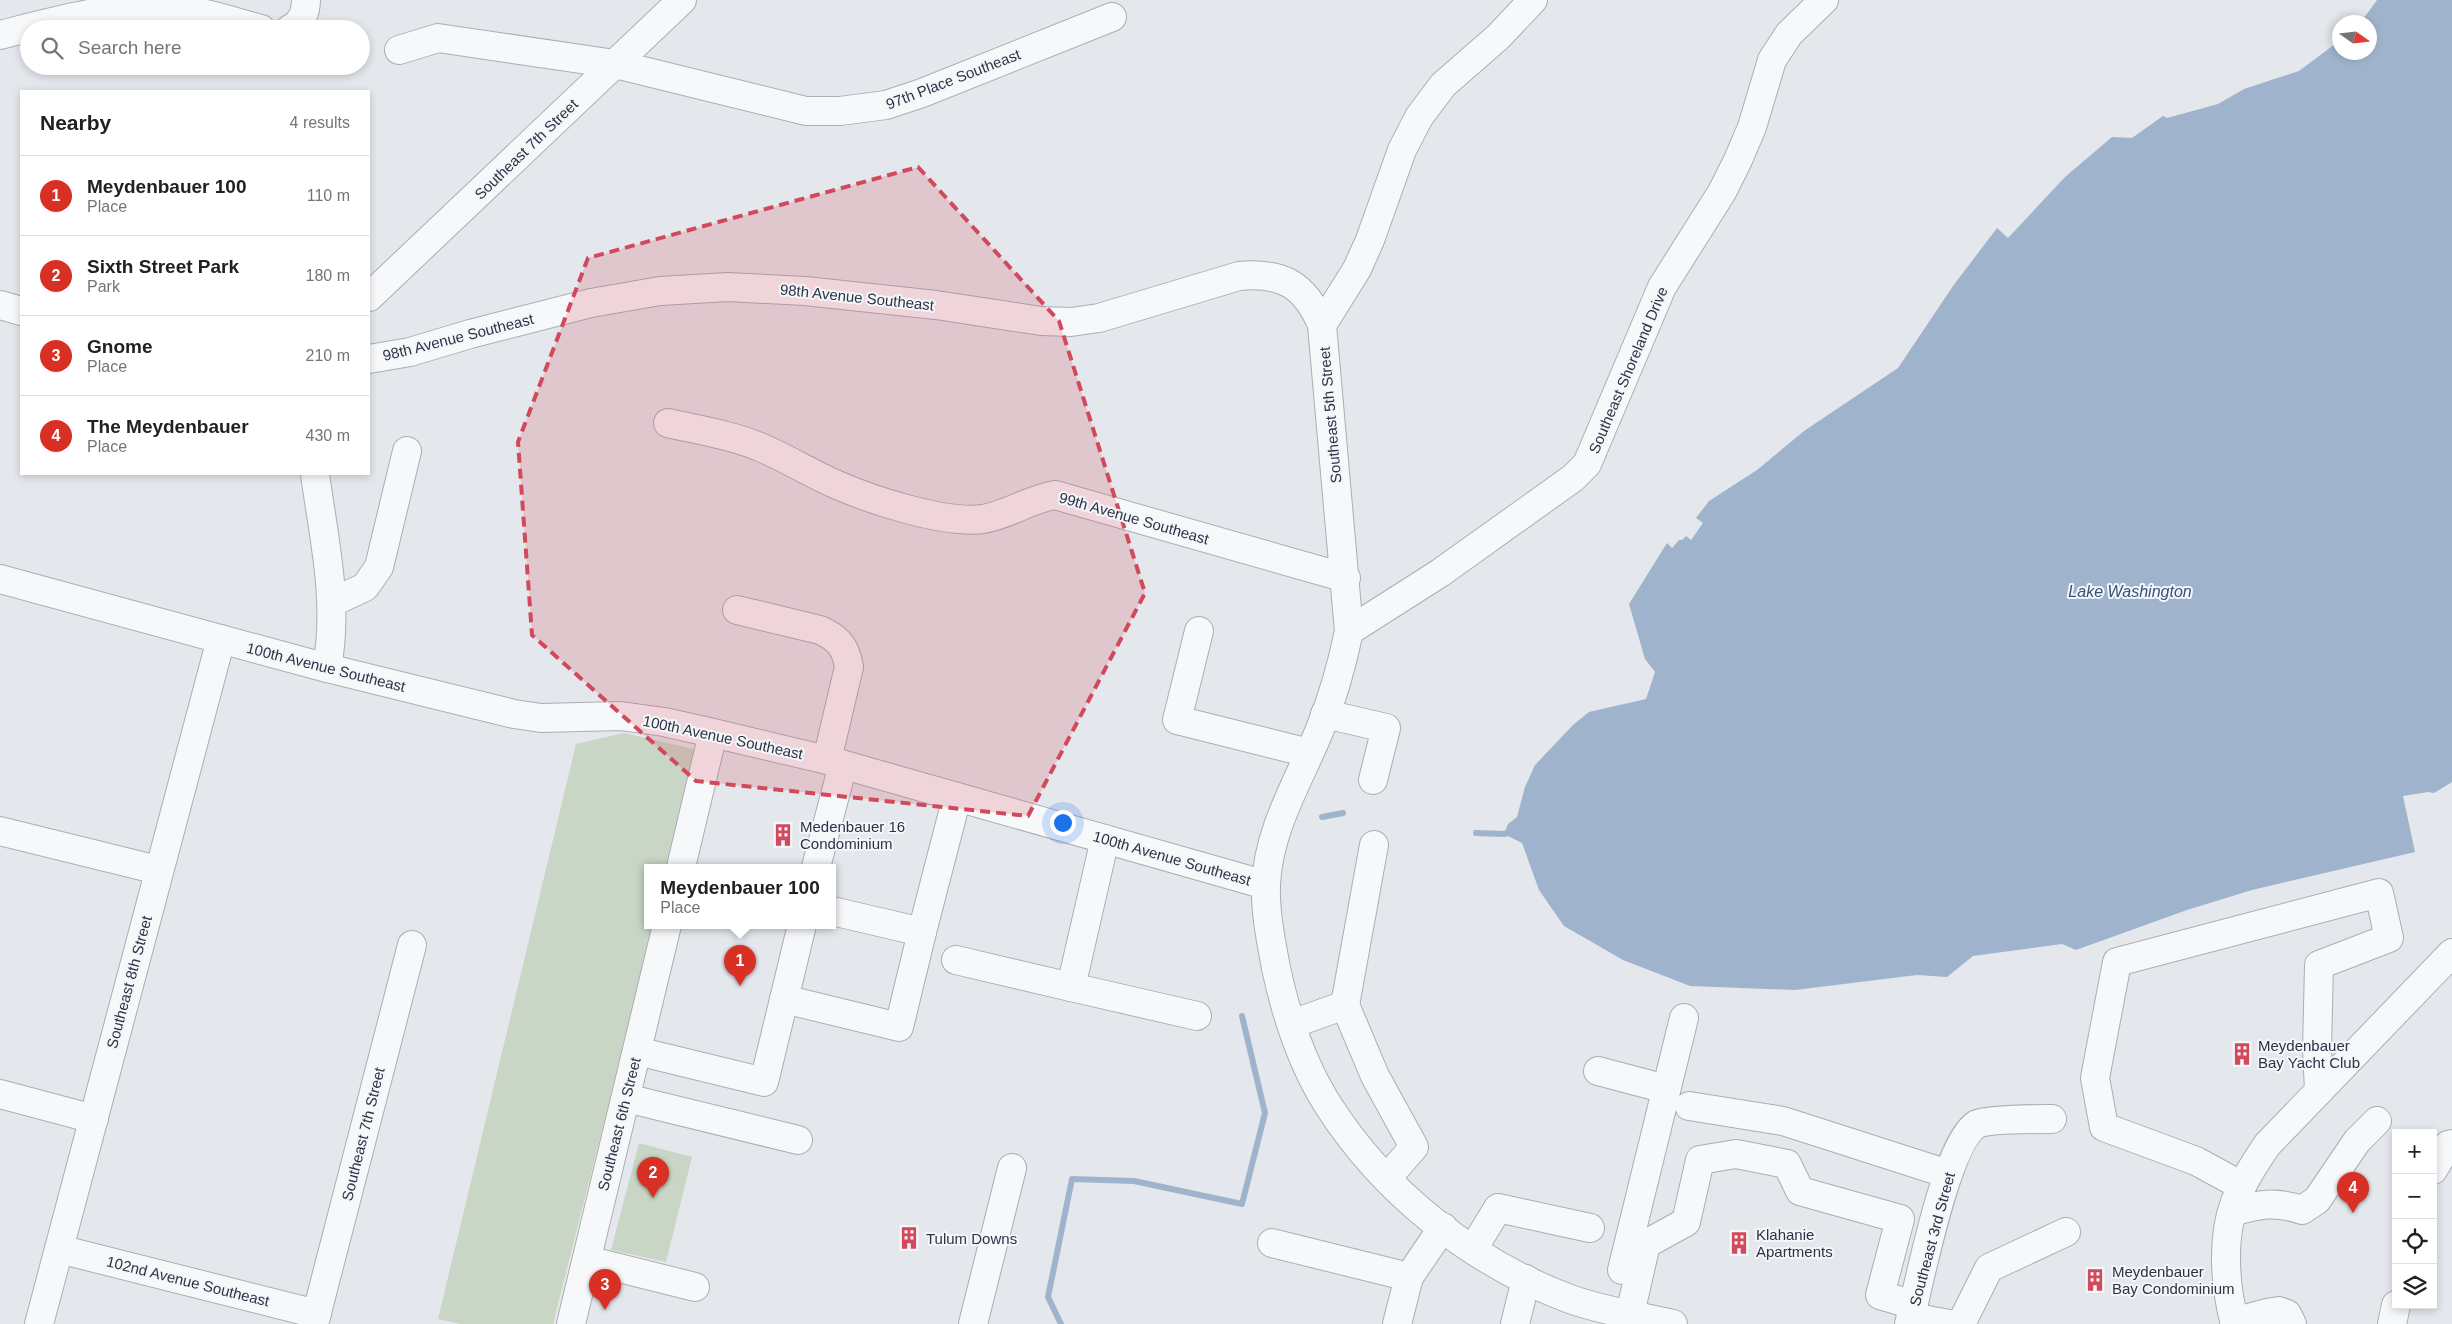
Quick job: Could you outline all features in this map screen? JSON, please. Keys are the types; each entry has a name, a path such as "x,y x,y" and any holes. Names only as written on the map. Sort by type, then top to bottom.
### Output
{"street":[{"path":"300,20 304,15 306,0"},
{"name":"Southeast 7th Street","path":"370,296 682,0"},
{"name":"Southeast 5th Street","path":"1533,0 1498,37 1442,85 1419,117 1402,150 1370,240 1357,269 1322,325 1346,578 1349,631 1341,669 1325,714 1283,814 1272,849 1266,885 1269,935 1282,993 1300,1051 1328,1105 1371,1162 1419,1209 1473,1249 1526,1279 1571,1299 1673,1324"},
{"name":"Southeast Shoreland Drive","path":"1349,631 1440,573 1573,478 1587,464 1662,287 1722,192 1738,160 1752,127 1772,60 1789,34 1824,0"},
{"path":"57,20 117,4 191,10 228,20"},
{"name":"97th Place Southeast","path":"398,50 438,38 615,64 806,111 861,110 886,105 922,93 1112,17"},
{"path":"0,35 20,30"},
{"name":"98th Avenue Southeast","path":"370,359 410,352 470,334 591,303 660,291 728,287 805,290 936,305 1041,321 1071,322 1099,318 1239,276 1260,274 1293,285 1304,294 1313,305 1322,325"},
{"path":"0,305 20,311"},
{"name":"99th Avenue Southeast","path":"668,423 736,438 781,456 836,484 897,505 940,515 982,519 1009,512 1044,496 1054,494 1346,578"},
{"path":"333,602 365,587 379,567 407,451"},
{"path":"315,475 333,602 332,641 327,668"},
{"name":"100th Avenue Southeast","path":"0,579 327,668 514,714 541,718 621,716 713,732 835,762 1266,885"},
{"path":"737,610 820,630 832,636 841,644 847,655 849,667 835,762 817,864"},
{"path":"1199,631 1177,720 1309,753"},
{"name":"Southeast 8th Street","path":"39,1324 158,870 221,640"},
{"path":"1325,714 1386,728 1373,780"},
{"path":"682,864 713,732"},
{"path":"784,999 899,1026 957,797"},
{"path":"0,831 158,870"},
{"path":"1071,987 1105,839"},
{"path":"1374,845 1345,1005 1375,1076 1421,1154 1387,1178"},
{"path":"2242,1186 2196,1161 2104,1127 2095,1078 2117,962 2379,893 2389,938 2319,965 2316,1049 2319,1091"},
{"path":"836,912 922,932"},
{"name":"Southeast 6th Street","path":"572,1324 666,929"},
{"path":"637,1051 764,1082 801,929"},
{"name":"Southeast 7th Street","path":"315,1319 412,945"},
{"path":"2292,1324 2287,1314 2279,1311 2234,1323 2226,1270 2233,1212 2242,1186 2267,1144 2452,953"},
{"path":"956,960 1198,1016"},
{"path":"1292,1024 1345,1005"},
{"path":"1621,1312 1666,1089 1684,1018"},
{"path":"1598,1071 1666,1089"},
{"path":"0,1094 94,1119"},
{"path":"626,1098 798,1140"},
{"path":"1689,1106 1783,1121 1948,1174"},
{"name":"Southeast 3rd Street","path":"1949,1324 1911,1315 1948,1174 1966,1134 1978,1123 2052,1119"},
{"path":"2233,1212 2255,1205 2282,1203 2302,1210 2317,1200 2357,1141 2377,1121"},
{"path":"2437,1160 2448,1145 2452,1144"},
{"path":"1621,1312 1646,1244 1686,1222 1700,1160 1736,1154 1787,1164 1800,1191 1900,1219 1880,1295 1911,1315"},
{"path":"973,1324 1012,1168"},
{"path":"1473,1249 1498,1208 1590,1228"},
{"path":"1397,1324 1409,1277 1443,1227"},
{"path":"1961,1324 1989,1268 2066,1232"},
{"path":"1272,1243 1409,1277"},
{"name":"102nd Avenue Southeast","path":"59,1249 315,1319"},
{"path":"587,1260 695,1287"},
{"path":"1515,1324 1526,1279"},
{"path":"2392,1324 2395,1309"}],"highlighted area":[{"path":"918,167 1059,321 1145,593 1028,816 696,781 532,635 518,442 588,258"}],"green space":[{"path":"624,733 698,750 669,864 644,864 644,929 653,929 553,1324 460,1324 438,1319 576,744"},
{"path":"639,1143 692,1157 666,1262 611,1250"}],"water":[{"name":"Lake Washington","path":"2377,0 2452,0 2452,782 2434,793 2428,792 2403,796 2415,852 2252,890 2187,910 2076,950 2062,944 1973,956 1947,977 1917,975 1795,990 1690,986 1623,960 1564,926 1539,890 1522,843 1504,834 1508,824 1517,817 1525,787 1535,765 1573,725 1589,712 1646,699 1655,672 1645,659 1629,604 1667,543 1672,548 1679,540 1686,536 1691,540 1703,523 1696,518 1709,501 1757,470 1804,431 1898,368 1953,286 1997,228 2008,238 2065,177 2112,137 2132,138 2163,116 2167,118 2218,104 2244,89 2299,71 2332,46 2332,60 2377,60 2377,15 2366,15"}],"waterway":[{"path":"1322,817 1343,813"},
{"path":"1476,833 1504,834 1512,832"},
{"path":"1061,1324 1048,1297 1072,1179 1134,1181 1242,1204 1265,1113 1242,1016"}],"place":[{"name":"Medenbauer 16 Condominium","path":"783,835"},
{"name":"Meydenbauer 100","path":"740,986"},
{"name":"Meydenbauer Bay Yacht Club","path":"2242,1054"},
{"name":"Sixth Street Park","path":"653,1198"},
{"name":"The Meydenbauer","path":"2353,1213"},
{"name":"Tulum Downs","path":"909,1238"},
{"name":"Klahanie Apartments","path":"1739,1243"},
{"name":"Meydenbauer Bay Condominium","path":"2095,1280"},
{"name":"Gnome","path":"605,1310"}]}
